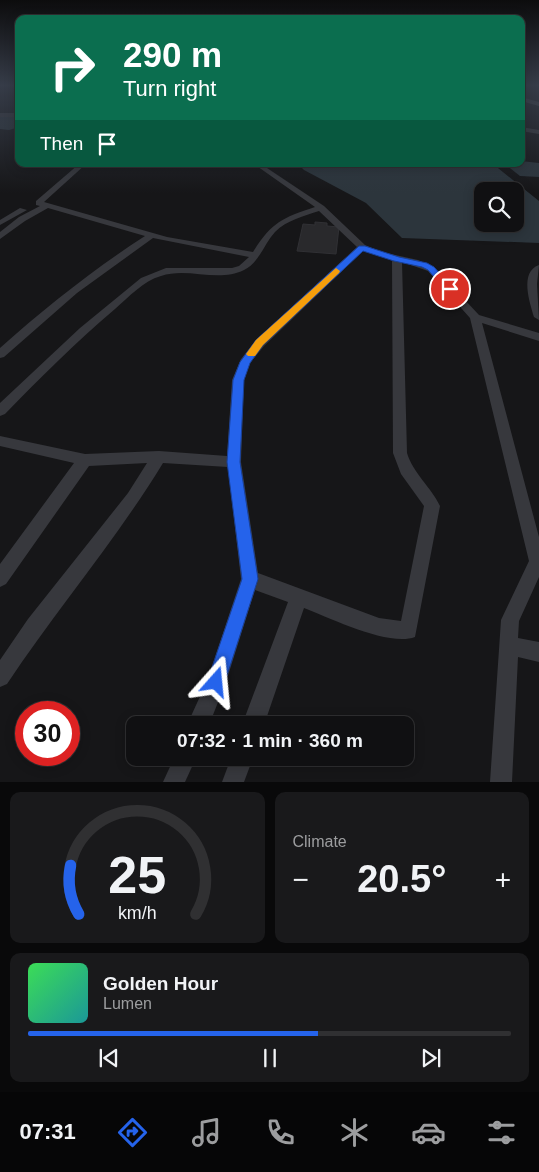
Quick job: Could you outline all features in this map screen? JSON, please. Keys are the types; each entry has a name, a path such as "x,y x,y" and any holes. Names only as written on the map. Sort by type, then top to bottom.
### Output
{"street":[{"path":"525,130 539,132"},
{"path":"0,236 43,204 80,167"},
{"path":"261,167 321,208 336,220 362,247 397,260 431,268 475,317 538,566 510,620 501,782"},
{"path":"0,223 27,207 43,204 152,235 255,255"},
{"path":"0,411 78,334 138,284 155,274 171,270 224,271 241,269 255,255 275,228 292,218 321,208"},
{"path":"0,354 100,270 152,235"},
{"path":"202,716 216,682 250,579 234,462 238,380 245,362 260,343 362,247"},
{"path":"250,579 379,627 408,630 432,506 428,495 408,475 402,465 400,454 397,260"},
{"path":"539,268 534,272 532,280 539,317"},
{"path":"475,317 539,336"},
{"path":"0,441 85,460 158,457 234,462"},
{"path":"0,677 35,626 134,498 158,457"},
{"path":"0,578 85,460"},
{"path":"257,716 299,597"},
{"path":"509,645 539,652"},
{"path":"174,782 181,766"},
{"path":"233,782 239,766"}],"shaded area":[{"path":"0,120 15,120 15,128 0,129"},
{"path":"525,161 539,163 539,177 520,176 509,167 525,167"},
{"path":"301,167 497,167 515,182 474,182 474,232 524,232 524,189 539,201 539,243 402,238 366,203"}],"building":[{"path":"315,222 339,227 336,254 297,251 303,224 315,225"}],"slow traffic":[{"path":"251,354 260,343 336,271"}],"route":[{"path":"216,682 250,579 234,462 238,380 245,362 260,343 362,247 397,260 431,268 450,289"}]}
